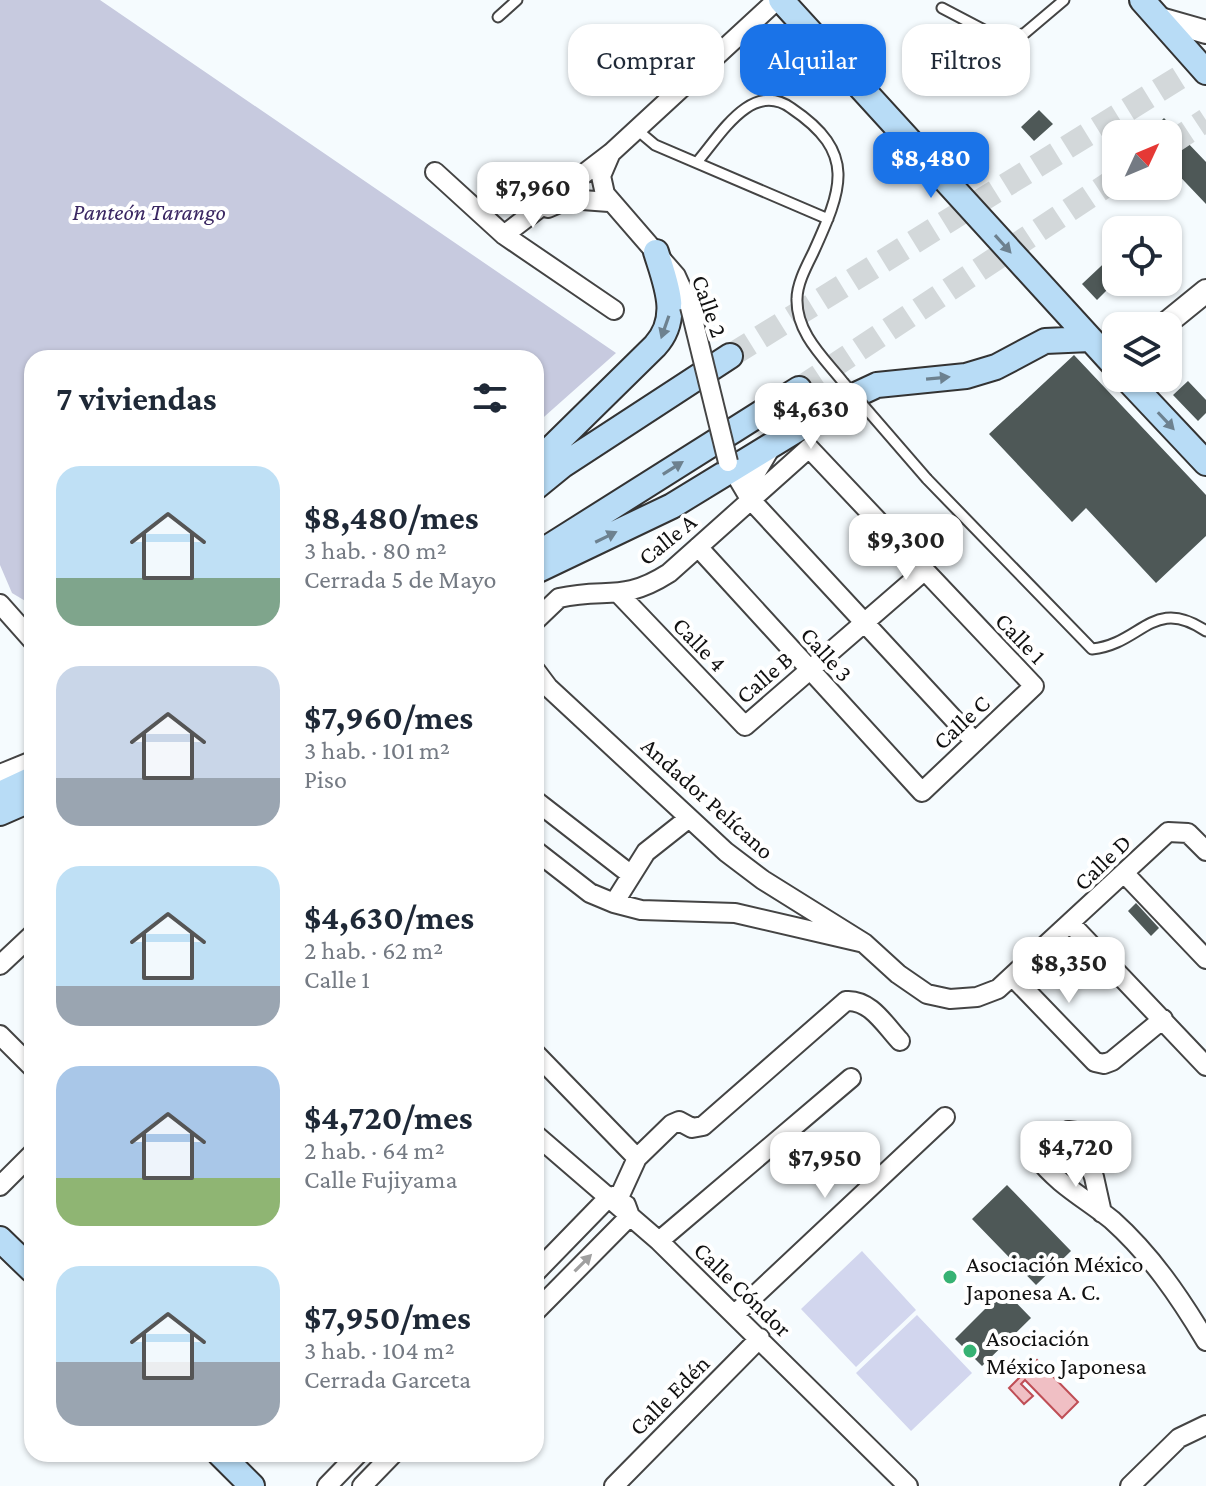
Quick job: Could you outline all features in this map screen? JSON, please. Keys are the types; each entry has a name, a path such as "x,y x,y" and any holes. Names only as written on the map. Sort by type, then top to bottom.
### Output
{"main road":[{"path":"779,0 1102,351"},
{"path":"1149,9 1206,72"},
{"path":"544,455 655,346 666,331 670,316 668,292 656,252"},
{"path":"544,567 672,506 730,466 770,449 847,399 877,385 966,376 996,367 1045,341 1090,339"},
{"path":"544,480 730,356"},
{"path":"544,550 799,389"},
{"path":"1140,392 1206,463"},
{"path":"0,794 24,783"},
{"path":"0,813 24,802"},
{"path":"0,1239 24,1262"},
{"path":"228,1462 252,1486"}],"street":[{"path":"504,235 611,153 779,0"},
{"path":"1149,9 1206,32"},
{"path":"520,221 569,199 609,202 601,176 611,153"},
{"path":"435,172 504,235 614,310"},
{"name":"Calle 2","path":"609,202 683,286 730,466 750,499 975,742"},
{"path":"1180,312 1206,291"},
{"name":"Calle A","path":"544,612 559,598 620,595 646,587 698,547 809,448"},
{"name":"Calle 1","path":"809,448 1034,686"},
{"path":"750,499 755,474 770,449"},
{"name":"Calle 3","path":"698,547 922,792"},
{"name":"Calle B","path":"745,726 924,571"},
{"name":"Calle 4","path":"620,595 745,726"},
{"path":"0,604 24,631"},
{"name":"Andador Pelícano","path":"544,682 689,818 763,880 864,943 898,974"},
{"name":"Calle C","path":"922,792 1034,686"},
{"path":"0,774 24,764"},
{"path":"544,807 630,874"},
{"path":"614,903 646,852 689,818"},
{"name":"Calle D","path":"898,974 927,994 950,999 977,997 998,989 1072,925 1168,832 1178,830 1188,833 1206,851"},
{"path":"544,857 590,893 614,903 641,910 735,913 835,939 864,943"},
{"path":"1125,874 1206,959"},
{"path":"1072,925 1203,1056"},
{"path":"0,965 24,942"},
{"path":"1013,977 1095,1062 1104,1064 1112,1061 1163,1019"},
{"path":"544,1264 614,1196 637,1158 672,1124 679,1121 692,1128 703,1126 846,1001 858,1001 869,1007 900,1041"},
{"path":"0,1035 24,1059"},
{"path":"544,1061 637,1158"},
{"path":"659,1241 851,1078"},
{"path":"735,1314 945,1117"},
{"name":"Calle Cóndor","path":"544,1141 614,1196 630,1216 760,1338 896,1482"},
{"path":"0,1186 24,1162"},
{"path":"1102,1213 1146,1254 1178,1294 1206,1341"},
{"path":"544,1303 630,1216"},
{"name":"Calle Edén","path":"614,1486 760,1338"},
{"path":"1130,1486 1179,1438 1206,1425"},
{"path":"327,1486 350,1462"},
{"path":"362,1486 385,1462"}],"lane":[{"path":"498,17 517,0"},
{"path":"942,8 1005,41 1025,33 1064,0"},
{"path":"698,161 752,102 781,100 810,120 829,142 839,161 840,182 796,297 799,319 813,347 927,479 1092,649 1104,648 1166,616 1182,617 1206,631"},
{"path":"636,129 655,145 828,219"}],"green space":[{"name":"Panteón Tarango","path":"0,0 100,0 616,353 544,417 544,350 24,350 24,600 12,593 0,565"}],"shaded area":[{"path":"862,1251 916,1310 856,1367 801,1309"},
{"path":"917,1315 972,1373 911,1431 856,1373"},
{"path":"1037,1360 1078,1402 1062,1418 1025,1380 1021,1384 1033,1396 1024,1404 1009,1388"}],"building":[{"path":"1039,110 1053,124 1034,141 1021,127"},
{"path":"1182,137 1206,162 1206,204 1182,179"},
{"path":"1102,265 1102,295 1097,300 1082,284"},
{"path":"1074,355 1102,385 1102,392 1109,392 1206,495 1206,536 1156,583 1086,508 1072,522 989,434"},
{"path":"1188,381 1206,400 1206,413 1198,421 1173,395 1182,392 1182,387"},
{"path":"1136,903 1159,928 1151,936 1128,911"},
{"path":"1007,1185 1071,1251 1036,1285 972,1219"},
{"path":"1004,1290 1031,1318 982,1366 955,1339"}],"tunnel":[{"path":"730,356 1206,61"},
{"path":"1182,136 1206,120"},
{"path":"799,389 1102,188"}],"place":[{"name":"Asociación México Japonesa A. C.","path":"950,1277"},
{"name":"Asociación México Japonesa","path":"970,1351"}]}
